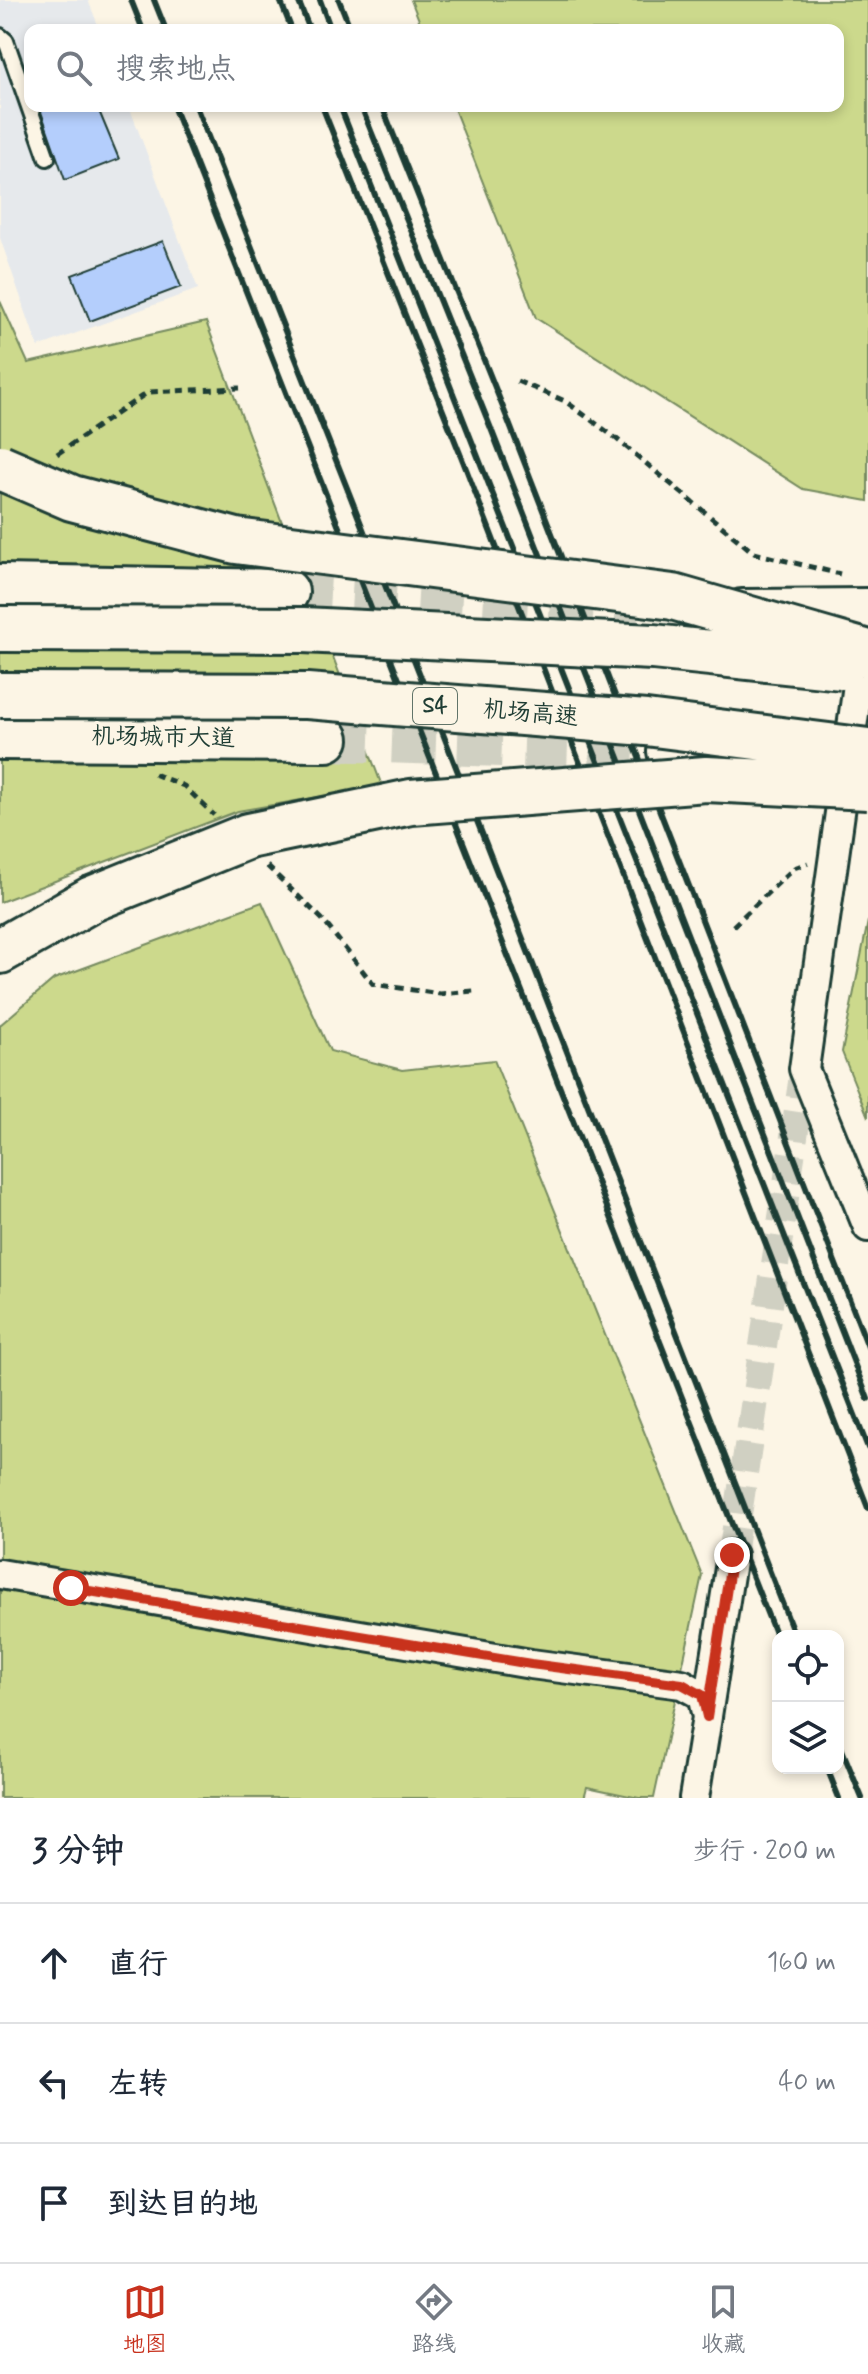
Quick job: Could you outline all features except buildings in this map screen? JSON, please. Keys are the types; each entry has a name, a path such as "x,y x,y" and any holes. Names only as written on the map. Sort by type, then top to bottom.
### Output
{"main road":[{"path":"0,467 72,498 236,541 673,597 868,653"},
{"path":"0,587 286,592"},
{"path":"638,612 863,601"},
{"path":"0,629 319,631 653,647 868,670"},
{"name":"机场高速","path":"0,695 307,696 646,723 868,751"},
{"name":"机场城市大道","path":"0,737 326,739"},
{"path":"670,751 859,798"},
{"path":"0,951 92,899 248,836 411,802 706,779 859,798"}],"street":[{"path":"863,601 859,798 835,853 804,1069 868,1227"},
{"path":"694,1798 732,1555"},
{"path":"0,1574 515,1662 682,1684 702,1695 707,1717"}],"lane":[{"path":"0,36 6,41 24,92"},
{"path":"31,112 47,158"}],"path":[{"path":"517,381 565,401 613,436 754,553 863,601"},
{"path":"49,459 148,392 240,388"},
{"path":"733,926 794,868 835,853"}],"shaded area":[{"path":"0,0 88,0 98,24 24,24 24,112 131,112 198,289 38,347 0,238"}],"green space":[{"path":"411,0 868,0 868,501 803,489 536,318 455,112 844,112 844,24 421,24"},
{"path":"0,301 28,363 206,322 382,786 238,811 0,902"},
{"path":"262,902 330,1051 402,1070 494,1060 702,1575 654,1798 639,1798 587,1787 584,1798 0,1798 0,1025 54,979"},
{"path":"868,921 868,1117 842,1052"}],"tunnel":[{"path":"286,592 638,612"},
{"path":"326,739 670,751"},
{"path":"732,1555 804,1069"}],"railway":[{"path":"131,0 141,24"},
{"path":"154,0 164,24"},
{"path":"280,0 290,24"},
{"path":"298,0 308,24"},
{"path":"320,0 329,24"},
{"path":"339,0 349,24"},
{"path":"175,112 774,1630"},
{"path":"198,112 793,1630"},
{"path":"324,112 463,461 868,1508"},
{"path":"342,112 868,1448"},
{"path":"363,112 490,426 868,1399"},
{"path":"384,112 506,415 868,1347"},
{"path":"844,1754 862,1798"},
{"path":"829,1774 839,1798"}],"route":[{"path":"71,1588 531,1664 682,1684 702,1695 707,1717 732,1555"}]}
